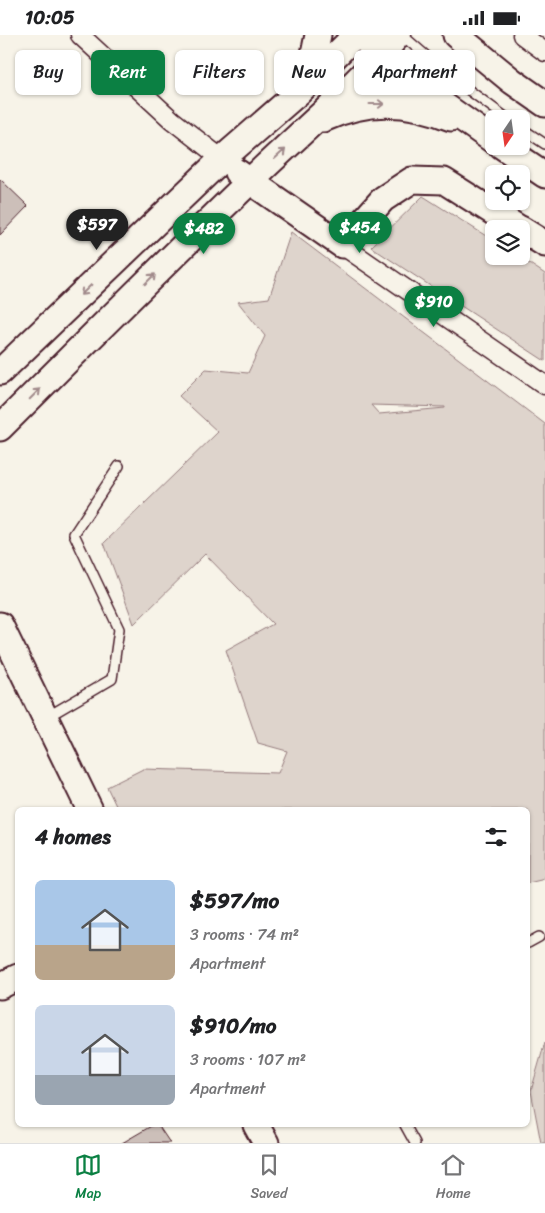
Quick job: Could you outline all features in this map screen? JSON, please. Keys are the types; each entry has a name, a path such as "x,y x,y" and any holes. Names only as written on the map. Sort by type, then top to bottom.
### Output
{"street":[{"path":"80,35 172,120 249,182 545,385"},
{"path":"315,50 318,35"},
{"path":"341,50 356,35"},
{"path":"360,35 376,50"},
{"path":"385,50 398,35"},
{"path":"456,35 512,81 545,104"},
{"path":"522,35 545,52"},
{"path":"0,428 249,182 314,123 354,82"},
{"path":"0,372 222,159 295,95"},
{"path":"433,95 485,135"},
{"path":"314,123 344,109 378,103 421,109 442,115 485,135"},
{"path":"515,155 545,175"},
{"path":"342,245 382,199 412,180 444,181 507,220"},
{"path":"530,234 545,243"},
{"path":"0,625 89,807"},
{"path":"0,986 15,978"},
{"path":"257,1127 266,1143"}],"lane":[{"path":"402,35 447,74 496,110"},
{"path":"530,134 545,144"},
{"path":"46,718 112,679 119,629 74,534 119,466"},
{"path":"530,942 539,937"},
{"path":"406,1127 415,1143"}],"shaded area":[{"path":"423,196 485,235 485,265 530,264 545,274 545,361 371,247"},
{"path":"291,232 545,424 545,879 530,883 530,807 117,807 107,787 143,769 278,773 287,751 258,743 226,650 273,624 205,554 134,624 104,543 218,432 179,396 206,369 248,373 265,336 238,302 269,298","holes":["371,405 445,407 379,414"]},
{"path":"545,1042 545,1143 541,1143 531,1091"}],"building":[{"path":"0,179 28,206 0,235"},
{"path":"150,1127 159,1127 170,1143 122,1143"}]}
